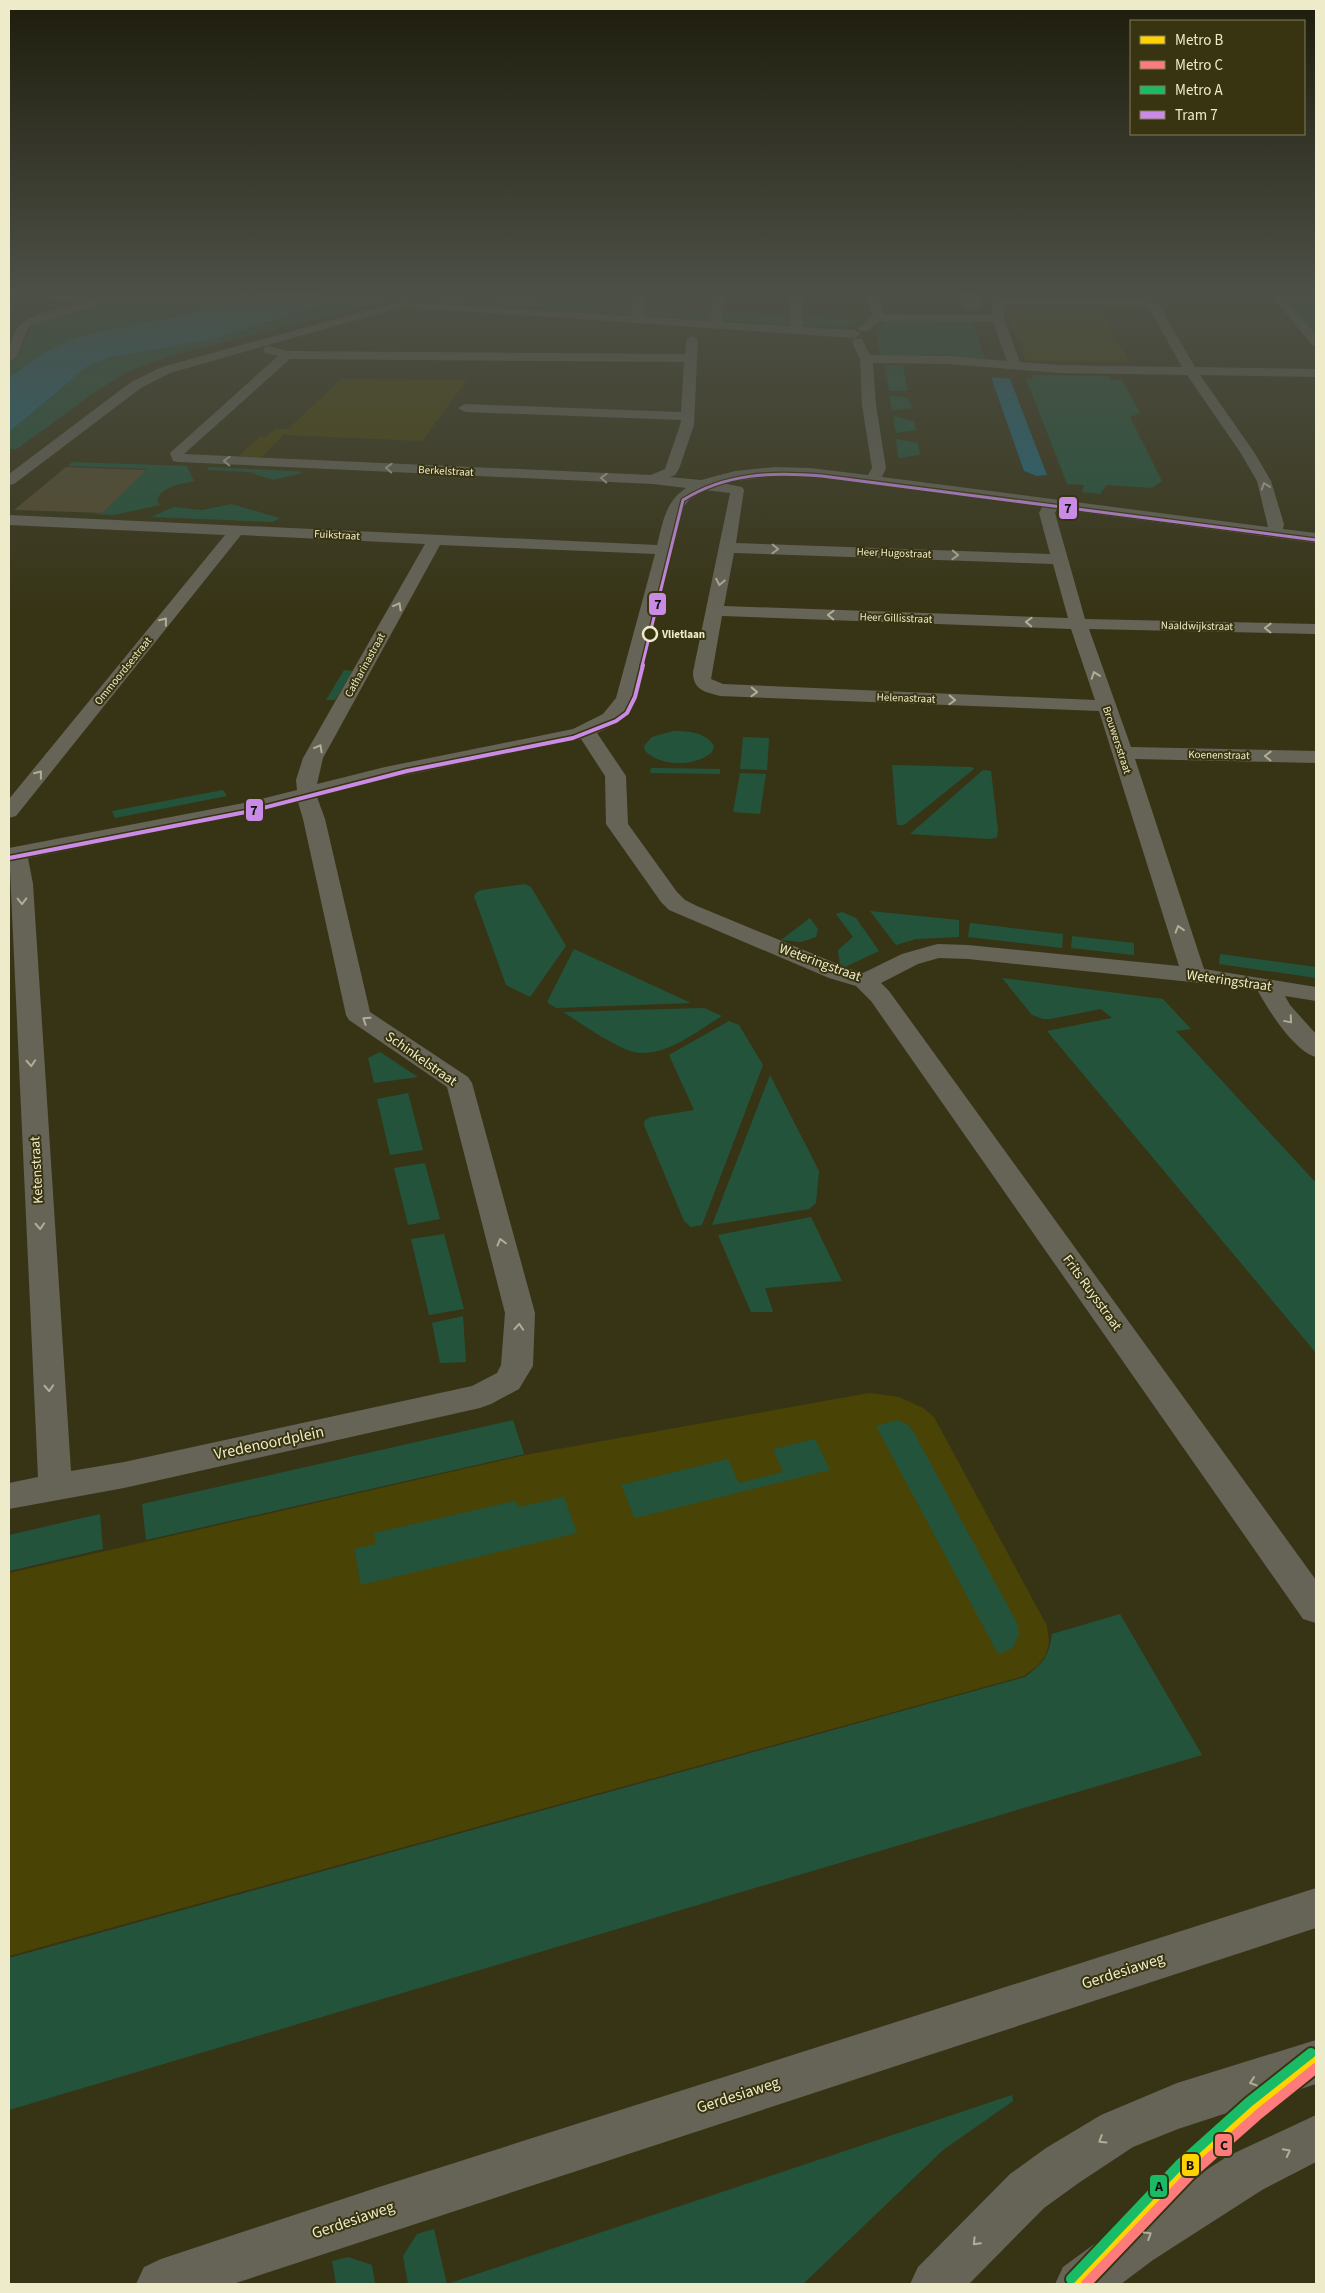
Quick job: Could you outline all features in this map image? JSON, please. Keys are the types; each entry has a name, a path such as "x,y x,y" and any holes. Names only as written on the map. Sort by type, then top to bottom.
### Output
{"street":[{"path":"9,481 118,398"},
{"name":"Berkelstraat","path":"238,398 177,452 178,458 705,484"},
{"path":"653,480 670,472 672,469 687,425 689,398"},
{"path":"868,398 879,468 872,480"},
{"path":"1209,398 1247,452 1264,481 1276,524 1274,533"},
{"path":"465,408 688,416"},
{"path":"12,854 250,808 395,771 586,732 608,720 622,704 665,550 673,510 678,501 688,492 705,484 744,474 810,472 1316,538"},
{"path":"705,484 737,490 715,612"},
{"name":"Brouwersstraat","path":"1051,504 1047,513 1078,624 1123,753 1194,976"},
{"name":"Fuikstraat","path":"9,520 665,550"},
{"name":"Ommoordsestraat","path":"9,812 237,530"},
{"name":"Catharinastraat","path":"305,793 307,790 306,780 313,758 435,540"},
{"name":"Heer Hugostraat","path":"727,548 1061,559"},
{"name":"Heer Gillisstraat","path":"715,612 1078,624"},
{"name":"Helenastraat","path":"715,612 701,675 702,681 707,685 720,690 1106,706"},
{"name":"Naaldwijkstraat","path":"1078,624 1316,629"},
{"name":"Weteringstraat","path":"586,732 595,742 617,780 615,816 617,824 669,897 677,905 805,959 866,981 910,959 938,952 968,952 1230,979 1316,994"},
{"name":"Koenenstraat","path":"1123,753 1316,756"},
{"name":"Schinkelstraat","path":"305,793 314,819 332,894 358,1015 459,1083 520,1313 516,1366"},
{"name":"Ketenstraat","path":"12,854 22,884 55,1488"},
{"name":"Frits Ruysstraat","path":"866,981 880,996 1316,1608"},
{"path":"1268,987 1279,1008 1316,1049"},
{"name":"Vredenoordplein","path":"9,1496 124,1475 480,1396 508,1381 516,1366"},
{"name":"Gerdesiaweg","path":"161,2284 379,2211 1316,1908"},
{"path":"935,2284 1027,2191 1063,2165 1117,2131 1177,2106 1316,2062"},
{"path":"1080,2284 1136,2243 1245,2173 1316,2138"}],"shaded area":[{"path":"321,398 454,398 422,441 283,435 262,457 239,456 259,437 266,437 275,429 288,429"},
{"path":"869,1393 899,1397 923,1408 934,1417 1047,1626 1049,1643 1046,1655 1038,1665 1024,1676 9,1956 9,1573 525,1455"}],"green space":[{"path":"50,398 87,398 17,449 9,449 9,432"},
{"path":"890,398 908,398 912,408 892,411"},
{"path":"1033,398 1132,398 1140,413 1130,417 1162,481 1152,488 1107,485 1100,494 1082,492 1084,485 1067,484"},
{"path":"893,416 914,421 916,430 896,433"},
{"path":"896,439 918,443 920,455 898,458"},
{"path":"72,462 187,466 194,481 167,489 159,496 157,501 160,505 114,515 87,514 103,513 147,469 68,466"},
{"path":"208,467 298,471 303,473 273,480 249,472 207,470"},
{"path":"231,504 280,518 273,522 151,517 174,507 202,510"},
{"path":"344,670 353,671 335,700 326,700"},
{"path":"673,731 701,735 711,741 714,746 712,752 697,760 678,763 660,760 645,751 644,746 652,737"},
{"path":"743,737 769,738 767,770 740,769"},
{"path":"892,765 972,767 974,769 904,825 897,825"},
{"path":"651,768 720,769 720,774 650,773"},
{"path":"983,770 991,771 998,830 997,837 991,839 910,834"},
{"path":"740,773 766,774 760,814 733,812"},
{"path":"223,790 227,796 115,818 112,811"},
{"path":"525,884 531,887 566,946 530,997 506,985 474,896 482,890"},
{"path":"870,911 959,920 959,937 916,939 896,945"},
{"path":"842,912 856,918 879,951 845,967 840,964 838,950 853,937 836,914"},
{"path":"810,918 818,929 816,937 801,942 781,940"},
{"path":"970,923 1063,934 1062,948 968,937"},
{"path":"1072,936 1134,943 1134,955 1071,948"},
{"path":"574,949 691,1003 556,1008 547,1002"},
{"path":"1220,954 1316,967 1316,978 1219,964"},
{"path":"1002,978 1163,999 1191,1029 1176,1031 1316,1183 1316,1353 1047,1031 1112,1018 1101,1009 1050,1019 1043,1019 1032,1015"},
{"path":"704,1008 722,1016 663,1050 641,1053 633,1052 613,1043 563,1012"},
{"path":"729,1021 739,1025 763,1065 702,1225 691,1227 684,1221 644,1125 645,1120 651,1117 694,1110 669,1055"},
{"path":"380,1052 418,1077 374,1083 368,1058"},
{"path":"770,1075 819,1171 816,1203 809,1209 712,1225"},
{"path":"408,1093 423,1150 390,1155 377,1099"},
{"path":"425,1163 440,1219 408,1225 394,1168"},
{"path":"811,1217 842,1281 765,1288 773,1312 751,1312 718,1235"},
{"path":"444,1234 464,1309 429,1315 411,1239"},
{"path":"463,1316 466,1362 440,1363 432,1323"},
{"path":"513,1420 524,1454 146,1540 142,1504"},
{"path":"898,1420 908,1425 913,1431 1017,1623 1019,1633 1013,1648 998,1654 876,1426"},
{"path":"815,1439 830,1470 635,1518 621,1485 728,1459 739,1483 783,1472 773,1449"},
{"path":"564,1497 577,1533 361,1585 354,1549 376,1544 374,1533 516,1501 518,1507"},
{"path":"100,1514 103,1549 9,1571 9,1535"},
{"path":"1120,1614 1202,1755 9,2110 9,1958 1025,1677 1044,1659 1052,1634"},
{"path":"1012,2095 1013,2101 943,2150 803,2284 447,2284"},
{"path":"434,2229 447,2284 408,2284 403,2256 417,2234"},
{"path":"348,2257 372,2265 375,2284 336,2284 332,2261"}],"water":[{"path":"9,398 50,398 9,432"},
{"path":"998,398 1017,398 1047,475 1037,476 1024,471"}],"building":[{"path":"66,467 146,470 103,513 14,510"}],"metro line":[{"name":"A","path":"1071,2279 1180,2164 1249,2102 1311,2053"},
{"name":"B","path":"1076,2284 1185,2170 1254,2108 1316,2059"},
{"name":"C","path":"1086,2284 1190,2175 1259,2114 1316,2068"}],"tram line":[{"name":"7","path":"9,858 251,811 407,771 573,738 616,721 627,713 635,697 683,500 698,490 732,478 767,474 822,476 1316,540"}],"place":[{"name":"Vlietlaan","path":"650,634"}]}
